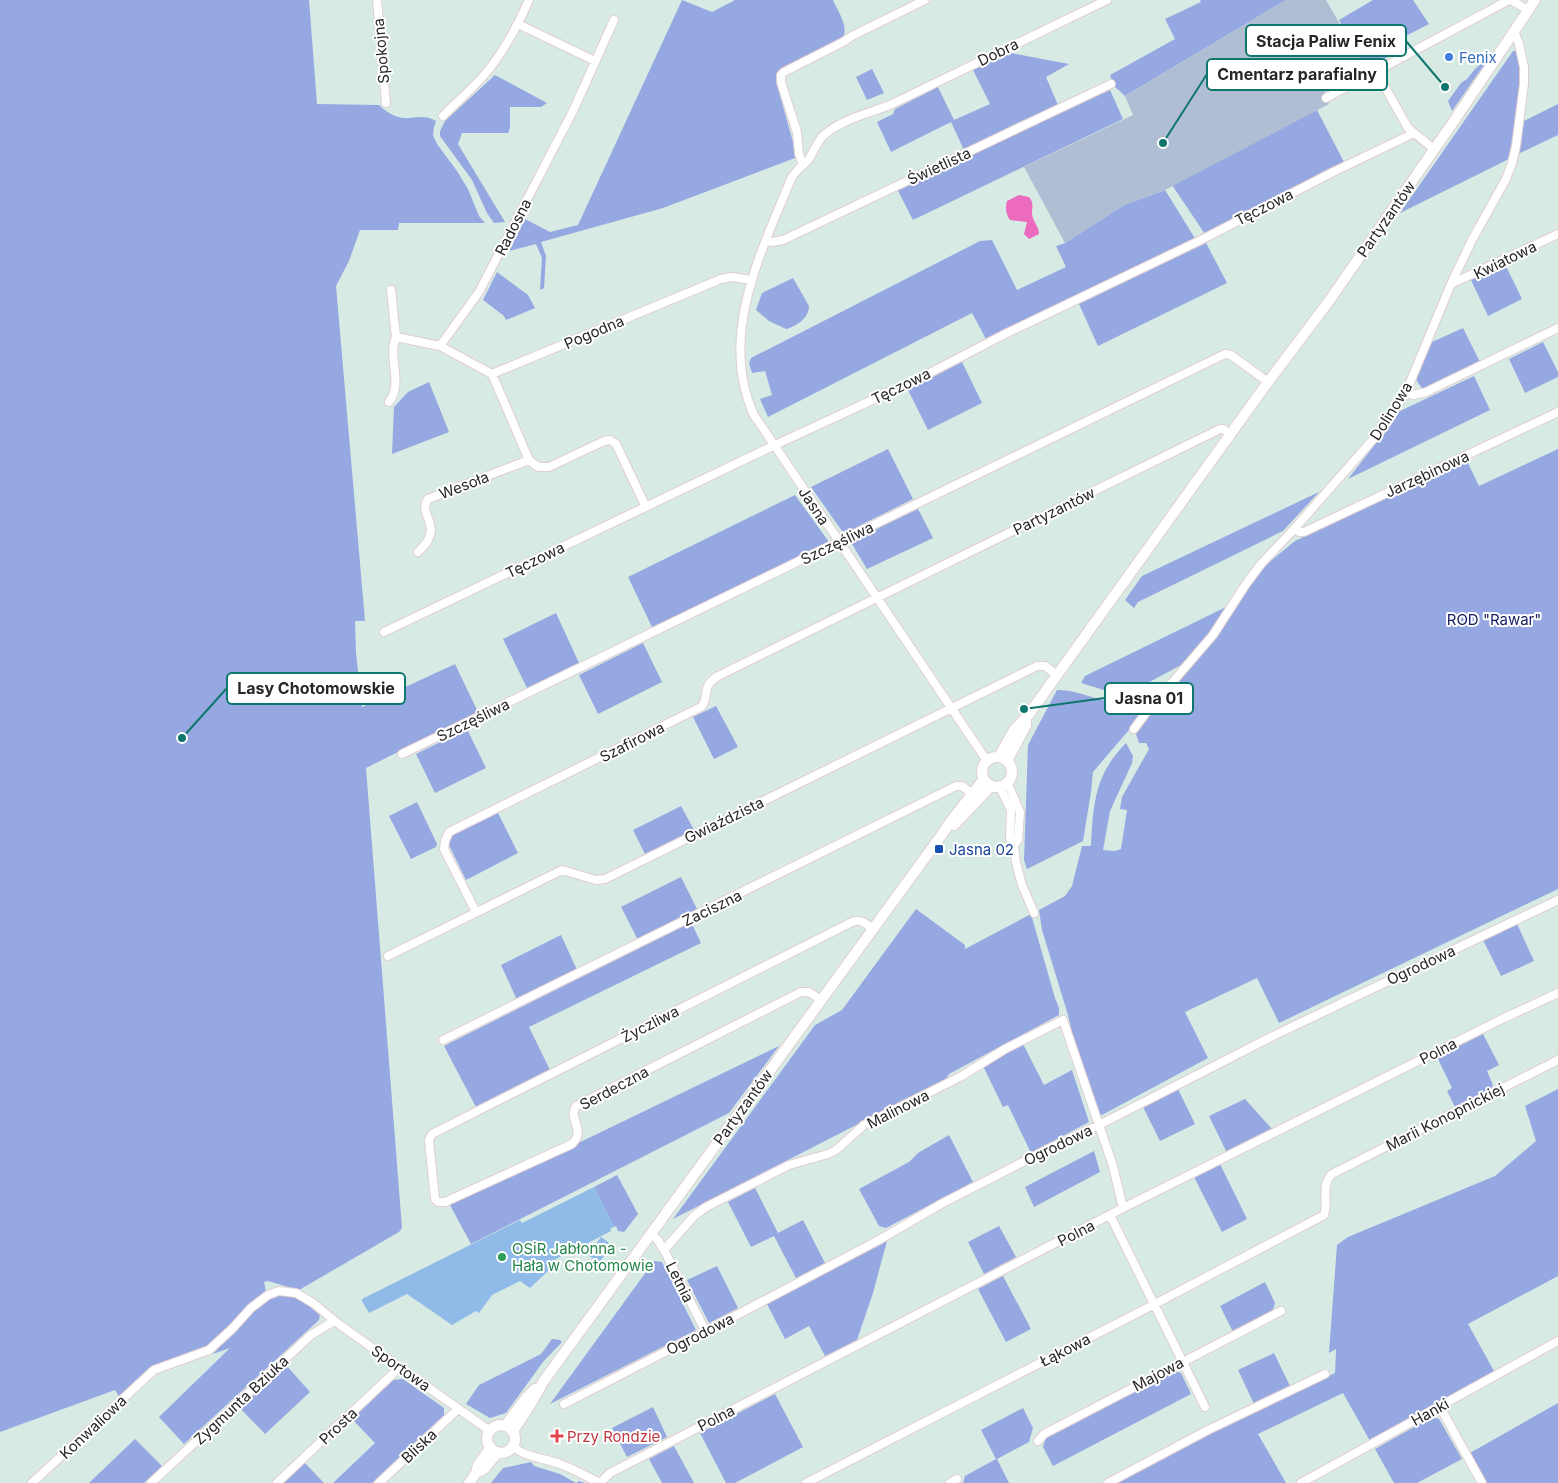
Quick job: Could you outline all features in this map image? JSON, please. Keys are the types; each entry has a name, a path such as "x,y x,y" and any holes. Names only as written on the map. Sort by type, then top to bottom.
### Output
{"street":[{"name":"Spokojna","path":"377,0 386,103"},
{"path":"443,116 485,74 507,44 529,0"},
{"path":"803,165 799,154 797,132 781,82 784,72 925,0"},
{"name":"Dobra","path":"803,165 826,134 864,113 890,105 1107,0"},
{"path":"1326,98 1510,0 1528,10"},
{"name":"Partyzantów","path":"1003,759 1026,725 1026,718 1329,300 1534,0"},
{"name":"Radosna","path":"440,346 478,292 573,111 614,20"},
{"path":"518,24 595,61"},
{"name":"Dolinowa","path":"1134,730 1145,714 1213,635 1261,564 1371,443 1406,392 1451,284 1472,240 1506,179 1512,163 1524,84 1521,52 1514,31"},
{"path":"1376,71 1399,113 1414,133 1434,149"},
{"name":"Świetlista","path":"766,241 783,240 1111,84"},
{"name":"Tęczowa","path":"384,632 922,376 1201,240 1333,172 1414,133"},
{"name":"Jasna","path":"803,165 794,172 752,280 739,350 742,382 754,415 773,446 987,761"},
{"name":"Kwiatowa","path":"1451,284 1558,234"},
{"name":"Pogodna","path":"492,374 721,279 732,277 752,280"},
{"path":"389,402 393,397 395,388 393,348 396,337 391,290"},
{"path":"1406,392 1413,395 1426,392 1558,328"},
{"path":"396,337 440,346 492,374 529,460 538,467 549,467 604,441 616,444 646,507"},
{"name":"Szczęśliwa","path":"402,754 1224,354 1231,355 1268,382"},
{"name":"Jarzębinowa","path":"1295,528 1299,532 1304,532 1558,412"},
{"name":"Partyzantów","path":"877,598 1220,429 1231,434"},
{"name":"Wesoła","path":"418,552 429,540 432,530 425,507 428,499 529,460"},
{"name":"Szafirowa","path":"476,912 444,849 444,841 450,832 700,707 705,702 706,688 710,681 718,676 877,598"},
{"name":"Gwiaździsta","path":"388,956 562,870 596,880 605,879 1039,666 1045,666 1057,675"},
{"path":"995,783 1011,772 1011,768 1003,759 992,758 987,761 982,769 995,783 1011,810 1010,838 1014,845 1019,872 1034,914"},
{"name":"Partyzantów","path":"509,1428 532,1402 543,1382 943,833 955,825 975,796 995,783"},
{"name":"Zaciszna","path":"443,1040 956,786 962,786 975,796"},
{"name":"Ogrodowa","path":"564,1404 706,1332 879,1240 941,1204 1275,1035 1558,900"},
{"name":"Życzliwa","path":"429,1140 433,1133 852,922 863,921 873,929"},
{"name":"Serdeczna","path":"429,1140 434,1197 438,1202 445,1202 572,1144 578,1134 574,1112 576,1106 801,992 809,992 821,1000"},
{"name":"Polna","path":"600,1483 610,1473 1123,1208 1558,993"},
{"name":"Malinowa","path":"664,1250 694,1216 706,1207 789,1165 836,1150 864,1125 960,1077 1005,1049 1063,1020 1099,1125"},
{"name":"Marii Konopnickiej","path":"1324,1215 1326,1205 1325,1184 1332,1174 1558,1060"},
{"path":"1099,1125 1113,1166 1123,1208"},
{"path":"1110,1215 1205,1407"},
{"name":"Łąkowa","path":"806,1483 1324,1215"},
{"name":"Letnia","path":"651,1234 657,1239 664,1250 706,1332"},
{"name":"Sportowa","path":"154,1370 209,1350 251,1308 268,1295 279,1291 292,1292 313,1303 334,1321 490,1431"},
{"name":"Majowa","path":"1038,1441 1044,1434 1281,1311"},
{"name":"Zygmunta Bziuka","path":"151,1483 311,1334 334,1321"},
{"name":"Hanki","path":"1301,1483 1558,1342"},
{"name":"Prosta","path":"276,1483 399,1368"},
{"name":"Konwaliowa","path":"32,1483 154,1370"},
{"path":"1108,1483 1208,1430 1325,1374"},
{"path":"1440,1407 1482,1483"},
{"name":"Bliska","path":"379,1483 458,1409"},
{"path":"495,1426 509,1428 515,1438 513,1446 508,1451 495,1449 488,1440 490,1431 495,1426"},
{"path":"513,1446 527,1454 560,1464 600,1483"},
{"path":"469,1483 476,1473 484,1470 495,1449"}],"green space":[{"path":"0,0 309,0 317,104 379,105 388,112 403,118 422,117 436,121 433,135 437,144 468,189 479,216 485,223 399,223 398,230 360,230 349,261 336,286 365,621 355,621 356,653 362,707 455,664 478,712 366,768 402,1228 399,1232 299,1290 268,1281 264,1282 266,1292 256,1299 212,1342 204,1348 155,1367 120,1398 115,1390 0,1432"},
{"path":"682,0 712,12 735,0 833,0 845,31 841,41 782,69 777,85 793,142 795,158 663,208 541,242 546,256 544,288 540,290 542,258 536,244 509,251 525,219 550,232 578,225"},
{"path":"1200,0 1286,0 1125,96 1114,86 1110,75 1175,39 1165,19 1201,2"},
{"path":"1373,0 1413,0 1429,24 1396,41 1397,52 1366,69 1339,20"},
{"path":"1513,51 1518,51 1521,78 1511,158 1400,213"},
{"path":"1011,53 1069,64 1046,77 1058,105 964,150 951,122 891,152 877,122 893,114 895,109 938,87 954,120 990,104 973,70"},
{"path":"1484,61 1486,62 1452,111 1448,101 1461,83"},
{"path":"872,69 884,93 867,100 856,77"},
{"path":"495,75 547,103 541,107 510,107 510,128 508,133 462,133 458,144 505,222 494,223 487,213 472,180 440,136 440,131 445,121"},
{"path":"1110,90 1123,119 913,220 897,189"},
{"path":"1558,104 1558,135 1518,154 1524,121"},
{"path":"1317,110 1345,164 1205,234 1172,185"},
{"path":"1165,190 1196,240 987,341 972,313 768,417 760,399 772,395 765,371 752,373 749,363 751,358 980,241 992,240 1017,290 1066,267 1056,246 1065,243 1124,205"},
{"path":"1206,243 1227,283 1098,346 1079,304"},
{"path":"1505,264 1522,299 1488,316 1471,280"},
{"path":"497,272 528,295 535,308 506,320 504,316 483,300"},
{"path":"793,278 809,306 807,314 802,321 786,329 769,321 756,310 762,293"},
{"path":"1463,328 1480,362 1423,390 1417,381 1417,375 1432,342"},
{"path":"1543,342 1558,372 1558,377 1525,393 1509,359"},
{"path":"962,362 982,403 928,430 908,390"},
{"path":"1474,376 1490,410 1348,479 1398,412"},
{"path":"429,382 449,432 392,454 394,407 408,392"},
{"path":"888,449 913,499 847,532 842,531 811,487"},
{"name":"ROD \"Rawar\"","path":"1558,449 1558,889 1279,1023 1257,978 1185,1012 1208,1058 1100,1116 1077,1054 1068,1015 1042,930 1039,910 1065,896 1072,886 1082,846 1091,846 1095,803 1102,778 1108,766 1126,743 1133,756 1132,763 1110,811 1103,850 1115,851 1121,849 1127,810 1120,809 1122,797 1149,749 1146,743 1139,743 1136,734 1261,569 1295,541 1467,461 1479,486"},
{"path":"1319,492 1283,531 1138,602 1134,608 1125,600 1142,576"},
{"path":"795,495 829,542 817,550 652,627 628,577"},
{"path":"918,509 933,538 867,569 852,541"},
{"path":"1226,607 1203,643 1183,664 1142,686 1129,692 1114,693 1081,683 1085,676"},
{"path":"556,613 579,663 527,688 503,639"},
{"path":"643,643 662,682 598,714 579,675"},
{"path":"1158,688 1163,690 1093,772 1083,841 1027,869 1024,860 1028,745 1057,690 1076,692 1116,703 1125,703 1137,700"},
{"path":"716,706 738,747 714,759 693,717"},
{"path":"467,729 486,768 435,793 416,754"},
{"path":"417,802 437,844 436,847 411,859 389,816"},
{"path":"681,806 694,830 645,854 633,830"},
{"path":"498,813 518,853 466,880 448,843 451,836"},
{"path":"681,877 698,911 638,940 621,907"},
{"path":"916,909 965,945 965,949 1031,914 1059,1008 1059,1015 949,1074 946,1079 673,1219 815,1025 842,1010"},
{"path":"691,922 701,943 529,1027 550,1070 476,1107 444,1046"},
{"path":"1517,924 1534,961 1501,976 1483,940"},
{"path":"561,935 577,970 517,1000 501,965"},
{"path":"1483,1034 1499,1065 1487,1071 1493,1085 1490,1091 1456,1109 1447,1091 1452,1088 1437,1057"},
{"path":"1023,1044 1044,1085 1072,1070 1089,1122 1031,1153 1008,1105 1003,1107 983,1066"},
{"path":"779,1046 729,1113 471,1244 450,1205"},
{"path":"1178,1089 1195,1124 1160,1141 1143,1107"},
{"path":"1558,1089 1558,1276 1468,1324 1494,1371 1370,1441 1343,1393 1258,1434 1286,1483 1115,1483 1210,1433 1335,1373 1336,1349 1329,1353 1337,1245 1348,1237 1495,1176 1536,1141 1525,1106"},
{"path":"1245,1099 1273,1130 1227,1153 1209,1116"},
{"path":"949,1135 973,1182 886,1228 879,1226 859,1189 909,1162 918,1153"},
{"path":"1094,1151 1100,1172 1034,1207 1025,1187"},
{"path":"1220,1164 1247,1219 1222,1232 1194,1177"},
{"path":"617,1175 638,1214 624,1232 618,1231 616,1226 614,1227 594,1187"},
{"path":"755,1188 778,1233 803,1220 825,1263 796,1278 774,1236 751,1247 728,1202"},
{"path":"999,1226 1016,1257 984,1274 968,1242"},
{"path":"887,1241 873,1293 857,1340 825,1356 809,1326 785,1339 767,1304"},
{"path":"654,1261 662,1262 696,1330 550,1404"},
{"path":"717,1266 738,1308 709,1323 687,1280"},
{"path":"1003,1276 1031,1329 1006,1342 978,1289"},
{"path":"1265,1282 1275,1303 1272,1312 1233,1332 1220,1306"},
{"path":"282,1294 303,1298 320,1314 319,1320 184,1444 159,1417 230,1348 213,1354 245,1319 264,1303"},
{"path":"552,1339 562,1342 543,1362 506,1413 490,1418 466,1404 479,1385 541,1354"},
{"path":"1274,1353 1290,1386 1254,1404 1238,1370"},
{"path":"286,1365 310,1392 265,1434 240,1408"},
{"path":"1174,1371 1181,1373 1191,1394 1053,1466 1043,1447 1046,1437"},
{"path":"403,1379 444,1408 444,1415 372,1483 333,1483 375,1443 352,1419 393,1380"},
{"path":"775,1394 803,1447 735,1483 726,1483 700,1433"},
{"path":"1558,1403 1558,1483 1486,1483 1470,1453"},
{"path":"653,1407 667,1437 627,1457 612,1428"},
{"path":"1023,1408 1033,1428 1029,1442 997,1459 1009,1483 963,1483 965,1476 996,1459 981,1430"},
{"path":"1432,1417 1439,1419 1462,1459 1417,1483 1394,1483 1375,1449"},
{"path":"135,1439 162,1466 144,1483 89,1483"},
{"path":"674,1446 694,1483 662,1483 649,1459"},
{"path":"531,1462 534,1466 560,1474 576,1483 491,1483 503,1468"},
{"path":"305,1463 324,1483 283,1483"}],"shaded area":[{"path":"1286,0 1326,0 1366,69 1324,92 1329,104 1165,190 1124,205 1065,243 1024,167 1133,115 1125,96"},
{"path":"1019,195 1031,199 1032,216 1039,231 1039,234 1029,239 1024,234 1027,222 1010,220 1006,209 1007,201"},
{"name":"OSiR Jabłonna - Hała w Chotomowie","path":"594,1187 614,1227 610,1229 611,1231 588,1243 589,1245 577,1251 574,1255 569,1252 556,1259 547,1272 530,1288 520,1281 492,1295 479,1313 476,1311 452,1325 407,1294 369,1313 362,1301 362,1299 520,1220 522,1223"},
{"path":"601,1237 612,1245 599,1263 588,1255"}],"place":[{"name":"Fenix","path":"1449,57"},
{"name":"Stacja Paliw Fenix","path":"1445,87"},
{"name":"Cmentarz parafialny","path":"1163,143"},
{"name":"Jasna 01","path":"1024,709"},
{"name":"Lasy Chotomowskie","path":"182,738"},
{"name":"Jasna 02","path":"939,849"},
{"name":"OSiR Jabłonna - Hała w Chotomowie","path":"502,1257"},
{"name":"Przy Rondzie","path":"557,1436"}]}
